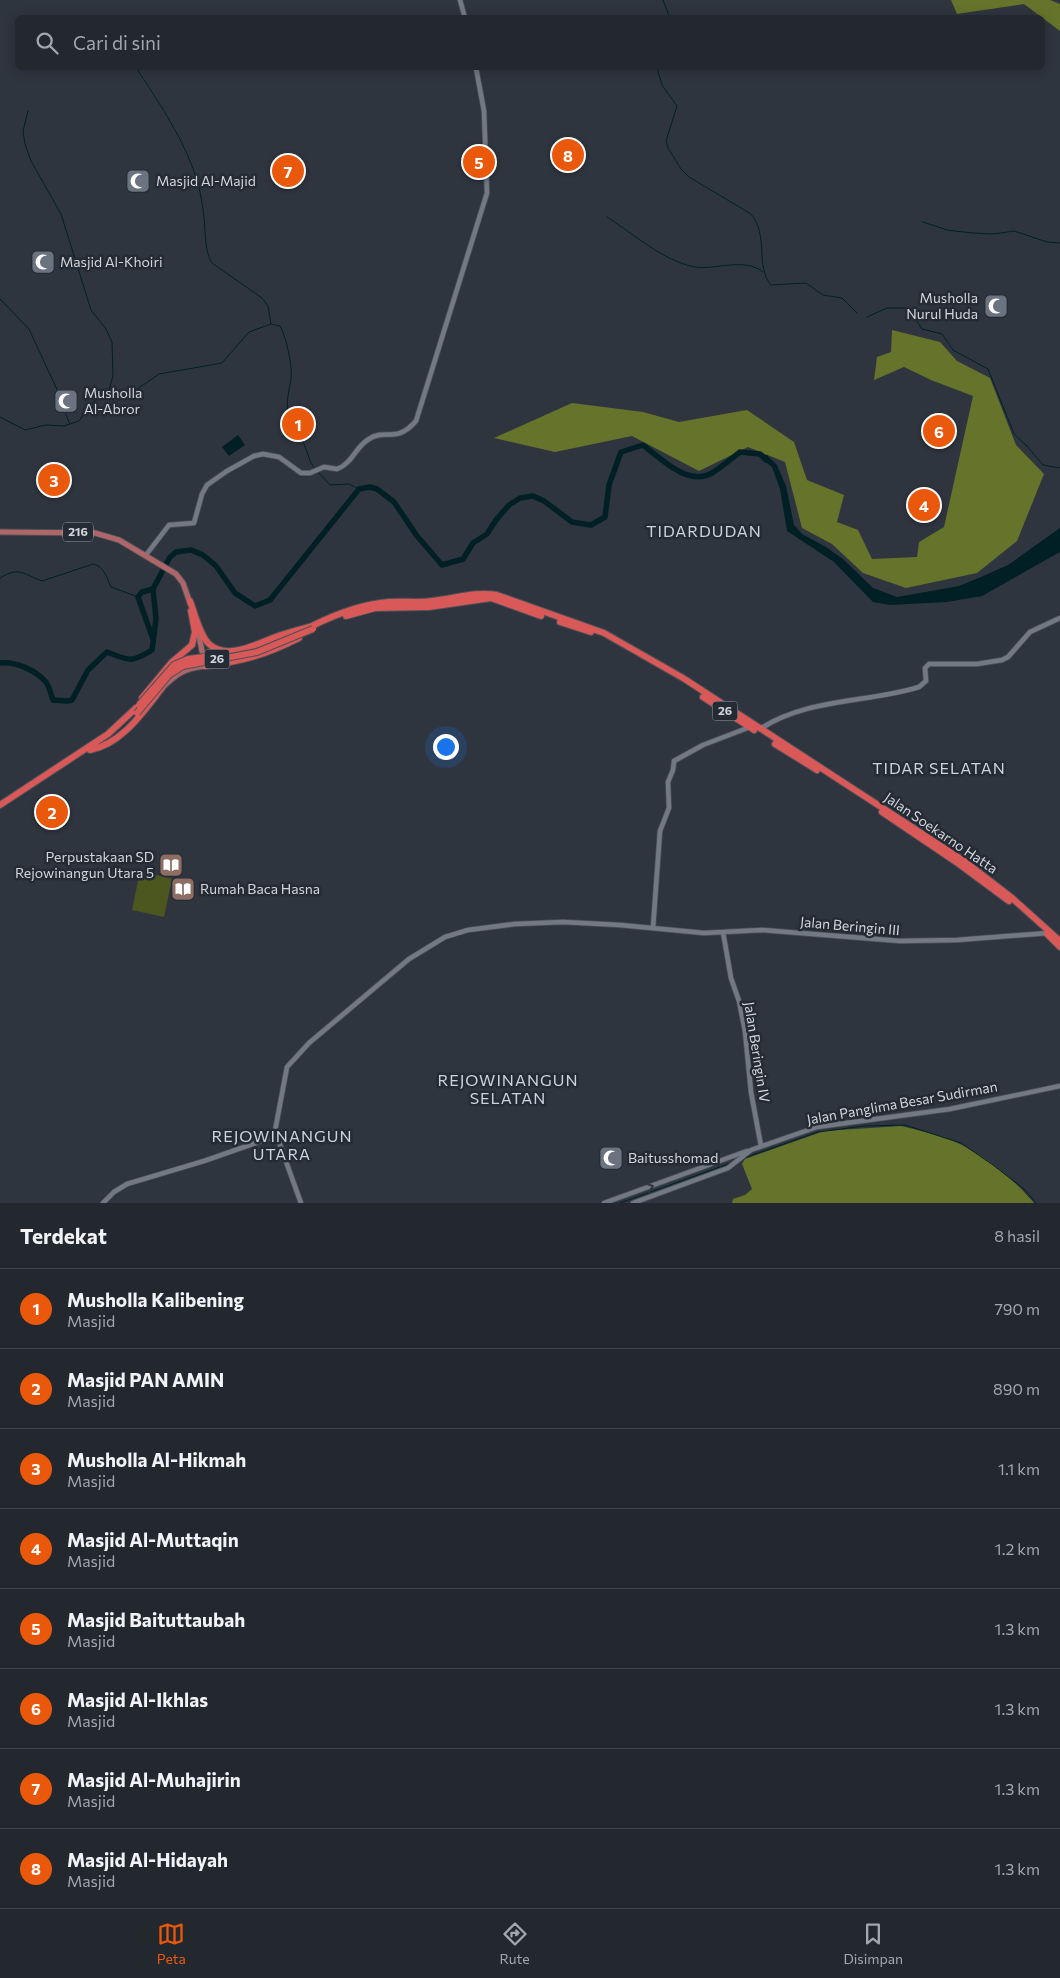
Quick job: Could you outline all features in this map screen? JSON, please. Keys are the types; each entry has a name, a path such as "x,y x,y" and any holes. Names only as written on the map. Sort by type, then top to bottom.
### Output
{"highway":[{"name":"Jalan Soekarno Hatta","path":"497,597 609,641 681,682 789,750"},
{"name":"Jalan Soekarno Hatta","path":"136,710 167,672 182,661 248,651 375,608 429,607 497,597 584,625 611,637 683,678 959,864 1060,941"},
{"path":"190,601 205,638 213,647 219,650 226,651 245,648 315,627"},
{"path":"136,710 154,682 172,662 192,645 195,632 190,601"},
{"path":"205,666 255,657 315,627"},
{"path":"90,750 107,744 122,733 139,717 162,688"},
{"name":"26","path":"54,770 109,738 136,710"},
{"name":"26","path":"0,805 108,734 136,710"},
{"name":"Jalan Soekarno Hatta","path":"1048,933 1060,947"}],"main road":[{"name":"216","path":"0,532 95,533 119,540 172,571 180,579 190,601 202,644 205,666"},
{"path":"162,688 171,678 183,670 205,666"}],"street":[{"path":"460,0 464,15"},
{"path":"148,557 169,526 194,524 202,494 207,485 250,458 259,454 279,457 301,474 318,470 337,469 350,460 355,452 370,438 402,433 416,421 420,413 452,302 488,194 483,98 476,70"},
{"path":"760,729 789,715 812,708 919,687 926,682 925,668 929,664 977,664 1002,660 1008,657 1030,632 1060,618"},
{"path":"652,928 660,831 670,804 668,782 673,770 674,761 703,745 750,727"},
{"name":"Jalan Beringin III","path":"276,1136 276,1120 287,1067 290,1062 309,1043 409,960 439,940 468,930 515,924 563,922 704,932 762,930 915,942 1048,933"},
{"name":"Jalan Beringin IV","path":"723,932 731,978 740,1004 745,1031 761,1146"},
{"name":"Jalan Panglima Besar Sudirman","path":"604,1203 731,1156 817,1127 950,1109 1060,1086"},
{"path":"103,1203 114,1192 127,1184 204,1161 276,1136 301,1203"},
{"name":"Jalan Panglima Besar Sudirman","path":"633,1203 728,1168 751,1150"},
{"path":"731,1156 736,1162"},
{"path":"694,1171 697,1180"}],"green space":[{"path":"951,0 1050,0 1060,4 1060,31 1045,20 1045,15 1039,15 1024,4 957,14"},
{"path":"892,330 940,342 957,361 990,378 1016,445 1044,474 1017,541 977,573 906,588 863,573 832,544 802,528 785,462 748,447 699,471 632,436 555,452 494,438 572,403 643,412 679,422 747,410 794,442 807,480 844,495 837,522 858,530 872,559 917,557 919,542 944,527 973,396 931,380 904,367 874,380 877,357 891,352"},
{"path":"140,871 172,879 164,917 132,910"},
{"path":"901,1126 947,1139 975,1152 1007,1176 1034,1203 732,1203 733,1199 745,1195 752,1189 742,1164 745,1159 824,1131"}],"shaded area":[{"path":"238,435 245,445 229,456 222,447"},
{"path":"767,455 777,465 786,486 794,525 802,534 843,559 873,588 897,597 959,586 981,577 1008,565 1060,528 1060,552 982,596 947,602 890,605 873,602 834,562 787,531 780,489 772,467 758,456"}],"waterway":[{"path":"663,0 669,15"},
{"path":"138,70 180,139 193,169 201,197 206,247 209,258 212,263 262,298 268,306 271,324"},
{"path":"658,70 662,85 677,106 666,141 668,148 681,169 689,177 751,214 759,232 764,269 771,285 806,283 823,295 842,298 857,313"},
{"path":"28,111 23,131 31,161 61,214 91,310 106,329 112,342 113,376 108,393"},
{"path":"607,217 660,253 683,264 695,267 748,265 763,272"},
{"path":"923,222 947,230 972,233 994,234 1014,231 1047,242 1060,243"},
{"path":"0,299 29,329 65,407 70,424"},
{"path":"867,317 887,308 908,308 922,329 942,334 953,350 988,369 1014,434 1043,465 1060,468"},
{"path":"0,417 25,430 46,425 64,426 79,421 99,396 136,390 159,374 222,363 249,332 271,324 280,326 285,337 291,367 287,408 290,421 315,469"},
{"path":"0,663 12,663 36,673 46,683 53,700 72,700 88,670 107,652 126,659 135,659 152,650 156,619 153,589 170,557 176,552 191,550 203,555 216,566 235,593 255,606 270,600 359,489 370,487 377,489 394,502 417,536 442,565 463,559 473,543 487,534 509,505 520,498 533,496 544,501 572,522 591,525 605,517 609,485 621,452 643,445 675,469 693,476 703,476 712,473 740,452 760,454 766,460"},
{"path":"318,472 330,485 349,484 359,489"},
{"path":"0,578 12,572 21,572 42,581 93,564 103,570 111,587 138,597"},
{"path":"153,589 142,592 138,597 153,639"},
{"path":"744,1158 818,1132 864,1126 905,1125 961,1143 1024,1189 1036,1203"},
{"path":"620,1203 731,1163"}],"place":[{"name":"Masjid Al-Hidayah","path":"568,155"},
{"name":"Masjid Baituttaubah","path":"479,162"},
{"name":"Masjid Al-Muhajirin","path":"288,171"},
{"name":"Masjid Al-Majid","path":"138,181"},
{"name":"Masjid Al-Khoiri","path":"43,262"},
{"name":"Musholla Nurul Huda","path":"996,306"},
{"name":"Musholla Al-Abror","path":"66,401"},
{"name":"Musholla Kalibening","path":"298,424"},
{"name":"Masjid Al-Ikhlas","path":"939,431"},
{"name":"Musholla Al-Hikmah","path":"54,480"},
{"name":"Masjid Al-Muttaqin","path":"924,505"},
{"name":"Masjid PAN AMIN","path":"52,812"},
{"name":"Perpustakaan SD Rejowinangun Utara 5","path":"171,865"},
{"name":"Rumah Baca Hasna","path":"183,889"},
{"name":"Baitusshomad","path":"611,1158"}],"district":[{"name":"TIDARDUDAN","path":"704,531"},
{"name":"TIDAR SELATAN","path":"939,768"},
{"name":"REJOWINANGUN SELATAN","path":"508,1089"},
{"name":"REJOWINANGUN UTARA","path":"282,1145"}]}
